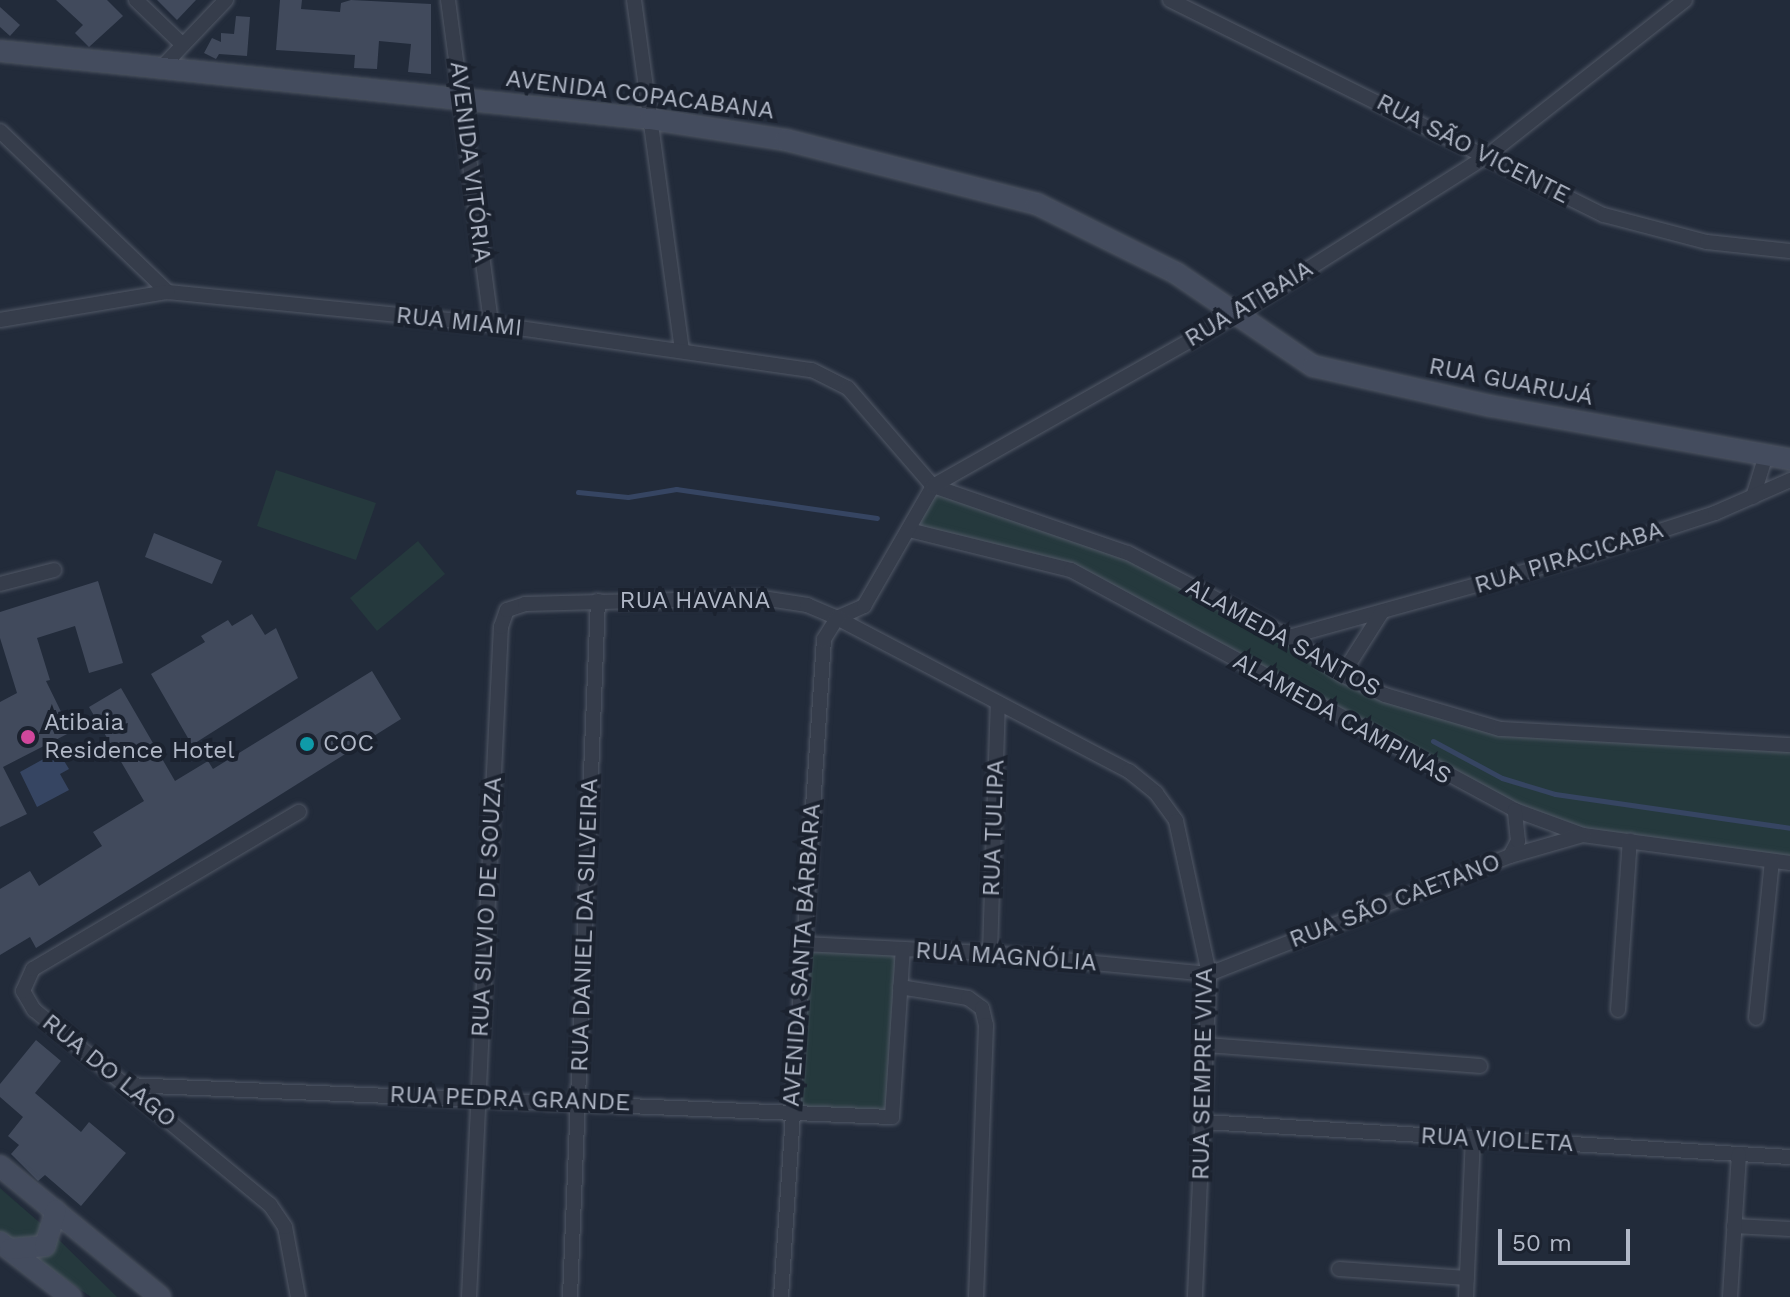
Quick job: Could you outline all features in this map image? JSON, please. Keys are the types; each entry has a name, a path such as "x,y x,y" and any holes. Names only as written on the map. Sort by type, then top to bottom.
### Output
{"street":[{"path":"136,0 183,45"},
{"path":"164,65 226,0"},
{"name":"AVENIDA VITÓRIA","path":"448,0 491,324"},
{"path":"634,0 682,349"},
{"name":"RUA SÃO VICENTE","path":"1170,0 1604,215 1707,242 1790,251"},
{"name":"RUA ATIBAIA","path":"933,486 1240,312 1487,156 1685,0"},
{"name":"AVENIDA COPACABANA","path":"0,51 164,65 650,119 786,140 1037,204 1115,239 1240,312"},
{"path":"0,131 168,292"},
{"name":"RUA MIAMI","path":"0,320 168,292 491,324 812,370 848,388 933,486"},
{"name":"RUA GUARUJÁ","path":"1240,312 1313,366 1354,378 1790,459"},
{"path":"1753,497 1766,455"},
{"name":"RUA PIRACICABA","path":"1289,637 1589,554 1753,497 1790,480"},
{"path":"837,618 864,606 933,486"},
{"name":"ALAMEDA SANTOS","path":"933,486 1128,553 1289,637 1342,675 1420,708 1500,729 1790,745"},
{"name":"ALAMEDA CAMPINAS","path":"909,530 1071,570 1515,810 1583,835 1790,863"},
{"path":"0,584 54,570"},
{"name":"RUA HAVANA","path":"598,601 762,598 807,605 837,618"},
{"name":"RUA SILVIO DE SOUZA","path":"469,1297 501,627 507,610 525,604 598,601"},
{"name":"RUA DANIEL DA SILVEIRA","path":"570,1297 598,601"},
{"path":"1342,675 1382,612"},
{"name":"RUA SEMPRE VIVA","path":"837,618 1129,771 1156,793 1176,821 1209,974 1195,1297"},
{"name":"AVENIDA SANTA BÁRBARA","path":"781,1297 824,639 837,618"},
{"name":"RUA TULIPA","path":"990,953 998,703"},
{"path":"1510,856 1518,841 1515,810"},
{"name":"RUA DO LAGO","path":"298,1297 285,1227 270,1205 34,1010 23,991 33,969 299,812"},
{"name":"RUA SÃO CAETANO","path":"1209,974 1510,856 1583,835"},
{"path":"1618,1010 1630,840"},
{"path":"1756,1018 1772,861"},
{"name":"RUA MAGNÓLIA","path":"803,944 990,953 1209,974"},
{"path":"903,949 900,987 968,998 984,1017 976,1297"},
{"name":"RUA PEDRA GRANDE","path":"127,1085 477,1096 892,1117 900,987"},
{"path":"1207,1045 1480,1066"},
{"name":"RUA VIOLETA","path":"1204,1122 1790,1157"},
{"path":"1466,1297 1473,1139"},
{"path":"1730,1297 1739,1154"},
{"path":"0,1166 160,1297"},
{"path":"5,1246 45,1246 56,1211"},
{"path":"1734,1226 1790,1229"},
{"path":"5,1246 71,1297"},
{"path":"1339,1269 1467,1278"}],"green space":[{"path":"276,470 376,503 356,560 257,526"},
{"path":"933,486 1128,553 1342,675 1500,729 1790,745 1790,863 1583,835 1515,810 1071,570 909,530"},
{"path":"418,541 445,574 377,631 350,598"},
{"path":"803,944 903,949 892,1117 791,1112"},
{"path":"0,1188 117,1297 91,1297 0,1233"}],"water":[{"path":"58,751 69,769 60,774 69,790 37,807 20,772"}],"building":[{"path":"56,0 107,0 123,16 89,47 75,33 83,25"},
{"path":"157,0 196,0 177,20"},
{"path":"280,0 302,0 301,9 340,12 341,3 351,0 431,4 431,74 408,72 411,44 379,41 377,69 354,68 355,55 276,50"},
{"path":"0,7 20,25 10,36 0,27"},
{"path":"236,16 250,17 247,56 219,54 216,59 204,53 212,38 221,42 221,33 234,34"},
{"path":"154,533 222,561 212,584 145,557"},
{"path":"98,581 123,663 89,673 75,626 37,638 50,680 46,681 71,732 3,767 27,814 0,827 0,702 17,693 0,638 0,612"},
{"path":"252,614 265,635 276,628 298,678 192,745 151,674 205,642 201,636 228,620 232,626"},
{"path":"372,671 401,719 36,948 30,937 0,955 0,889 30,871 39,886 102,846 93,832 144,801 89,707 121,688 175,781 208,761 213,769"},
{"path":"36,1040 61,1061 35,1093 81,1132 89,1122 126,1153 81,1206 45,1175 38,1181 11,1154 19,1145 8,1136 23,1117 0,1097 0,1084"}],"waterway":[{"path":"578,492 628,497 676,489 877,518"},
{"path":"1433,741 1502,778 1555,794 1790,828"}],"place":[{"name":"Atibaia Residence Hotel","path":"28,737"},
{"name":"COC","path":"307,744"}]}
